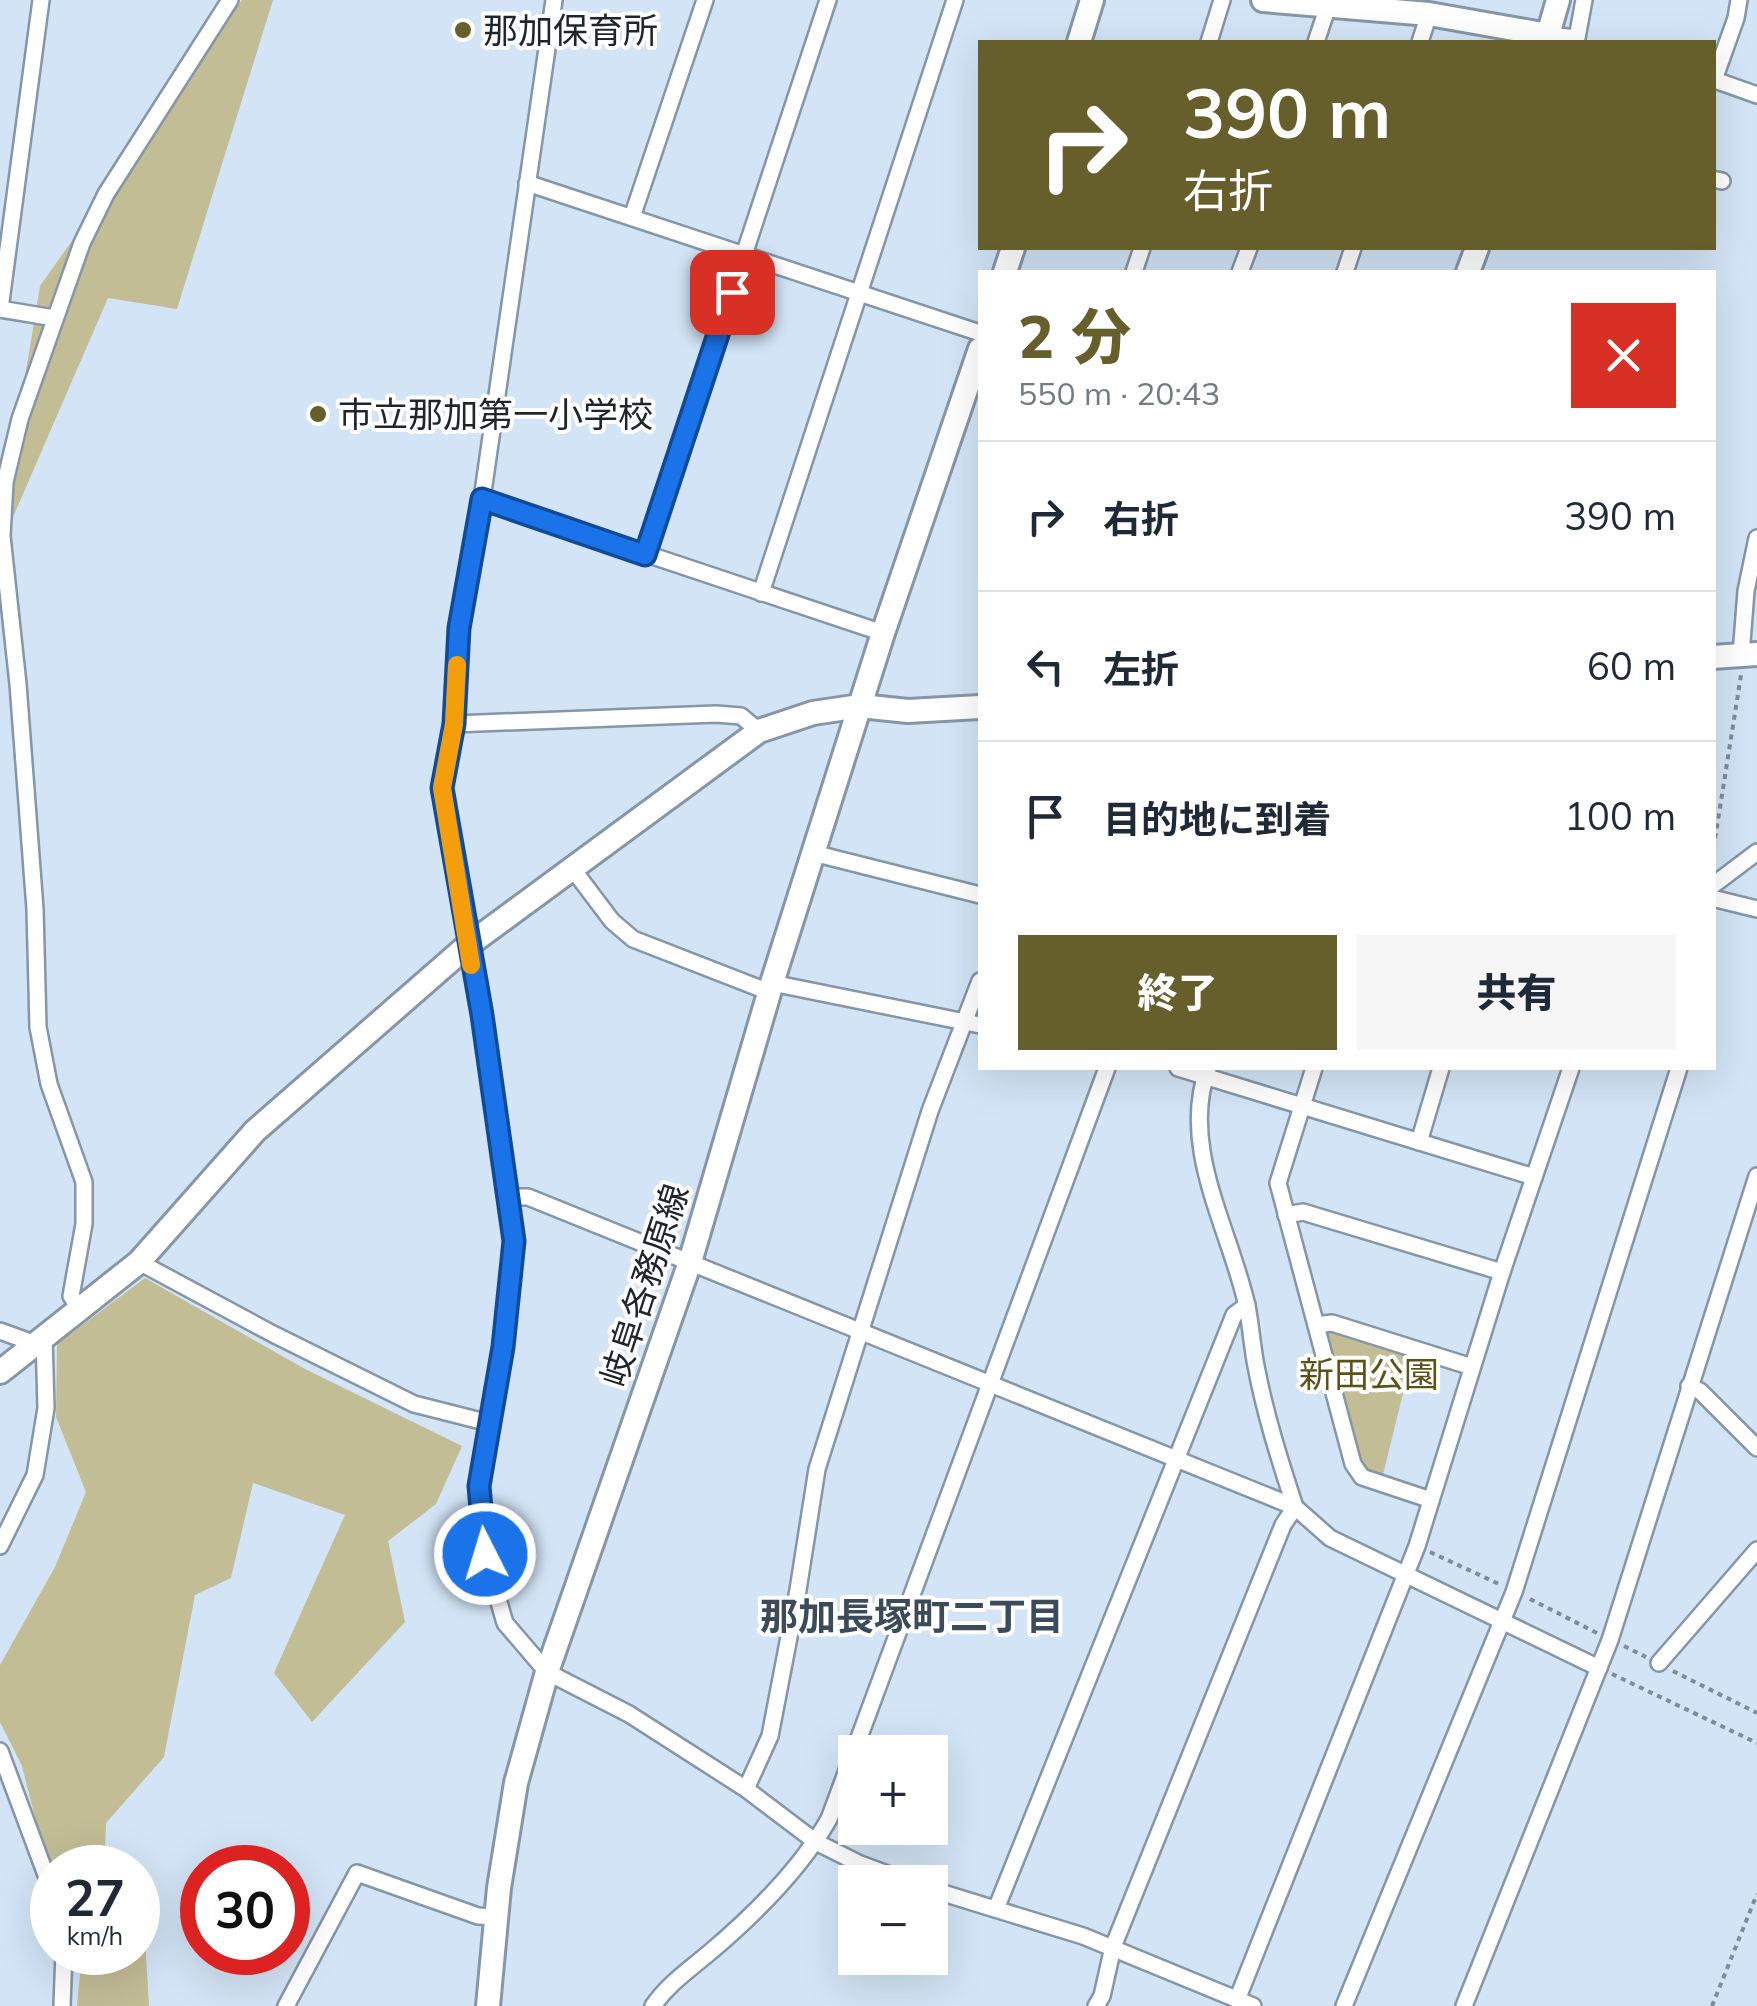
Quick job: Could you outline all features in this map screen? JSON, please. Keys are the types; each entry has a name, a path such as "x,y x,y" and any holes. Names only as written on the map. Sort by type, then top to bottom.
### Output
{"street":[{"path":"41,0 0,309 54,318"},
{"path":"80,1309 72,1296 84,1224 84,1182 49,1084 38,1027 35,910 2,536 5,482 20,419 82,243 106,194 230,0"},
{"path":"554,0 482,499 459,628 454,724 442,788 482,1015 514,1241 503,1347 479,1486 485,1554 505,1623 547,1672 629,1714 746,1789 816,1842 861,1865"},
{"path":"632,217 705,0"},
{"path":"645,555 828,0"},
{"path":"761,594 955,0"},
{"path":"1080,40 1092,0"},
{"path":"1209,40 1222,0"},
{"path":"1263,0 1329,2 1429,14 1502,24 1547,39 1585,40"},
{"path":"1547,39 1558,0"},
{"path":"1576,38 1584,0"},
{"path":"1716,72 1739,0"},
{"path":"1317,40 1329,2"},
{"path":"1421,40 1429,14"},
{"path":"1716,81 1757,95"},
{"path":"527,183 978,332"},
{"name":"岐阜各務原線","path":"488,2006 516,1782 547,1672 690,1262 770,987 883,633 978,355"},
{"path":"482,499 883,633"},
{"path":"1716,657 1749,655 1746,591 1757,538"},
{"path":"1,682 18,684"},
{"path":"0,1372 139,1262 255,1131 467,946 759,731 813,713 860,706 908,710 978,707"},
{"path":"454,724 716,714 742,716 759,731"},
{"path":"1716,883 1757,852"},
{"path":"813,853 978,894"},
{"path":"572,868 612,921 633,940 770,987 973,1024"},
{"path":"1716,899 1757,909"},
{"path":"746,1789 770,1736 817,1470 930,1112 973,1024 978,993"},
{"path":"653,2006 665,1988 766,1900 816,1842 836,1801 1106,1070"},
{"path":"1313,1070 1278,1183 1353,1464 1362,1477 1431,1500"},
{"path":"1419,1142 1440,1070"},
{"path":"1237,2000 1417,1546 1502,1272 1570,1070"},
{"path":"1344,2006 1514,1592 1678,1070"},
{"path":"1296,1506 1268,1416 1246,1304 1214,1198 1198,1122 1206,1071 1534,1177"},
{"path":"1464,2006 1610,1640 1689,1386 1752,1206 1757,1176"},
{"path":"510,1197 528,1197 1296,1506 1330,1538 1599,1668"},
{"path":"1286,1215 1303,1212 1502,1272"},
{"path":"139,1262 414,1404 489,1423"},
{"path":"996,1909 1234,1315 1246,1304"},
{"path":"1316,1325 1332,1323 1472,1367"},
{"path":"0,1331 40,1341"},
{"path":"0,1546 36,1475 46,1408 40,1341"},
{"path":"1689,1386 1700,1391 1757,1448"},
{"path":"1096,2006 1114,1947 1283,1525 1296,1506"},
{"path":"1659,1663 1757,1550"},
{"path":"0,1751 35,1845"},
{"path":"286,2006 358,1872 478,1916 496,1918"},
{"path":"948,1894 1114,1947 1253,2006"},
{"path":"62,2006 63,1975"}],"path":[{"path":"1716,838 1749,655"},
{"path":"1417,1546 1757,1713"},
{"path":"1599,1668 1757,1743"},
{"path":"1712,2006 1757,1894"}],"green space":[{"path":"242,0 273,0 177,309 108,298 0,547 40,286"},
{"path":"145,1278 305,1369 462,1446 436,1504 388,1541 405,1622 312,1722 274,1673 345,1515 253,1483 231,1578 195,1595 164,1757 106,1823 105,1845 42,1845 22,1766 0,1722 0,1665 55,1567 86,1492 56,1417 57,1344"},
{"name":"新田公園","path":"1316,1325 1414,1349 1381,1483 1363,1477"},
{"path":"80,1975 147,1975 149,2006 77,2006"}],"slow traffic":[{"path":"457,665 454,724 442,788 471,965"}],"place":[{"name":"那加保育所","path":"463,30"},
{"name":"市立那加第一小学校","path":"318,414"}],"district":[{"name":"那加長塚町二丁目","path":"912,1616"}],"route":[{"path":"485,1554 479,1486 503,1347 514,1241 482,1015 442,788 454,724 459,628 482,499 645,555 732,292"}]}
